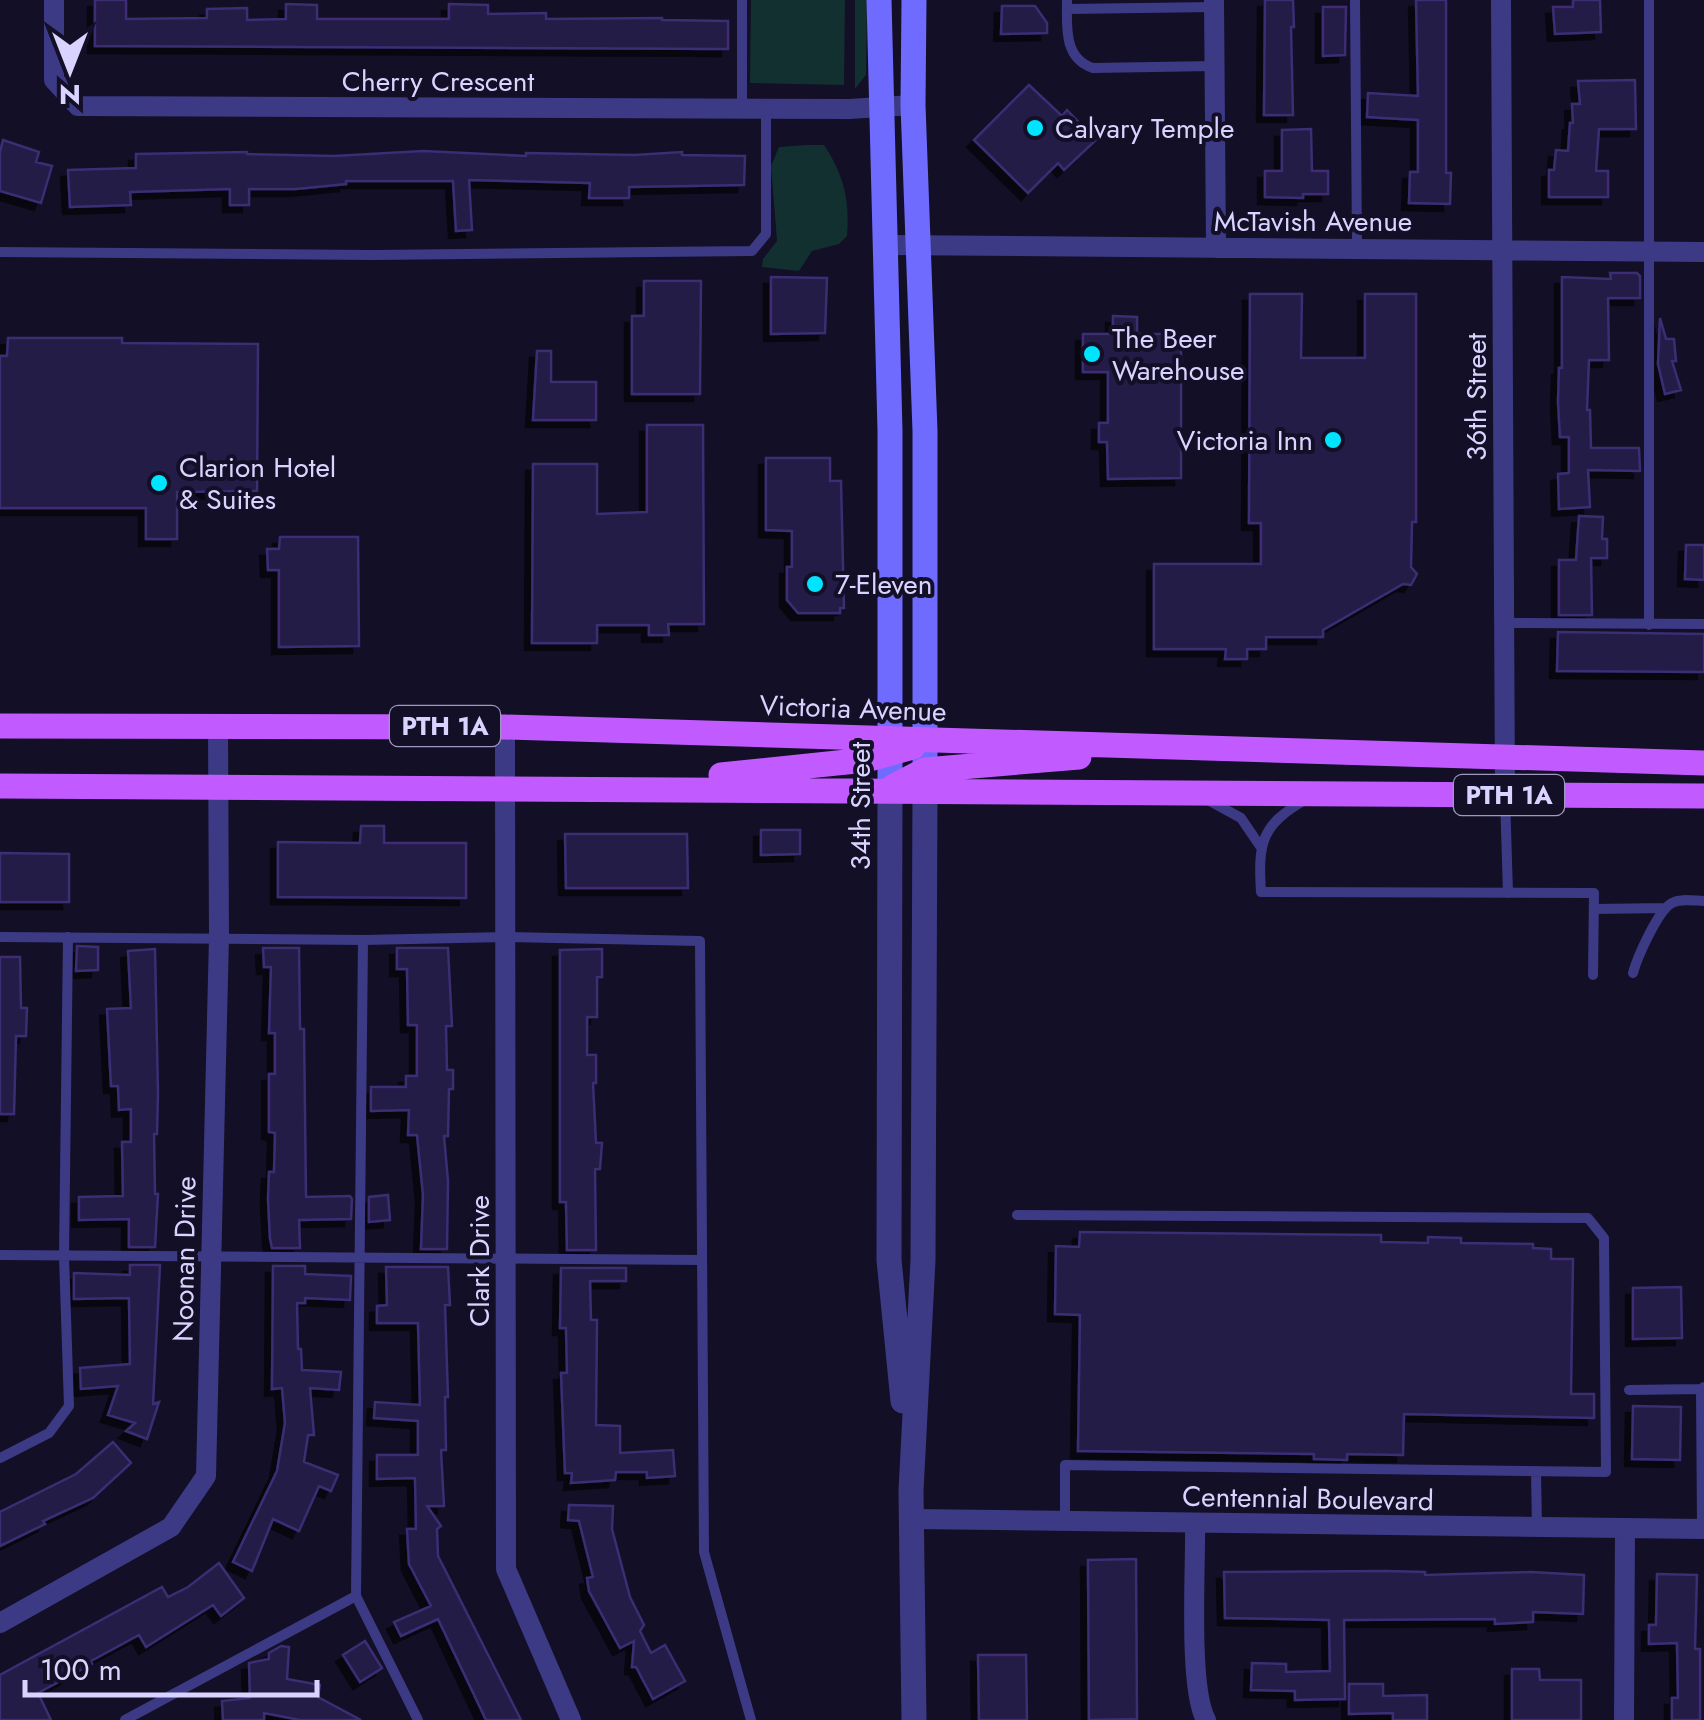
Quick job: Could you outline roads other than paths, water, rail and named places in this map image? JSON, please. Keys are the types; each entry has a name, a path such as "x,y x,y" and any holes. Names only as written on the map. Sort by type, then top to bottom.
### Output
{"main road":[{"name":"34th Street","path":"879,0 890,430 890,790"},
{"name":"34th Street","path":"914,0 925,430 925,780"},
{"path":"890,430 925,430"},
{"name":"Victoria Avenue","path":"0,726 505,726 890,747 926,739 1704,763"},
{"path":"593,788 890,747"},
{"path":"925,780 1203,747"},
{"name":"PTH 1A","path":"0,786 890,790 925,780 1196,794 1648,796 1704,800"}],"street":[{"name":"Cherry Crescent","path":"54,0 54,80 78,106 766,109 914,105"},
{"name":"36th Street","path":"1501,0 1505,795"},
{"path":"1214,3 1216,248"},
{"name":"McTavish Avenue","path":"886,245 1704,252"},
{"name":"Noonan Drive","path":"0,1623 171,1526 206,1476 219,937 218,725"},
{"name":"Clark Drive","path":"505,726 506,1569 572,1720"},
{"name":"34th Street","path":"914,1720 911,1491 923,1216 925,780"},
{"name":"34th Street","path":"890,790 889,1260 911,1491"},
{"path":"890,1216 923,1216"},
{"name":"Centennial Boulevard","path":"911,1519 1703,1530"},
{"path":"1195,1524 1197,1695 1206,1720"},
{"path":"1624,1529 1624,1720"}],"lane":[{"path":"742,0 742,109"},
{"path":"1355,0 1357,249"},
{"path":"1649,0 1649,625"},
{"path":"1214,3 1067,4 1068,44 1084,65 1214,66"},
{"path":"0,252 752,251 766,234 766,109"},
{"path":"1504,623 1704,624"},
{"path":"1196,794 1241,818 1260,846"},
{"path":"1314,794 1278,815 1260,846 1261,892 1594,893 1593,975"},
{"path":"1505,795 1508,893"},
{"path":"1594,909 1665,908 1678,901 1704,901"},
{"path":"1633,973 1665,908"},
{"path":"0,937 363,940 506,936 700,941 704,1552 750,1720"},
{"path":"0,1458 49,1433 69,1406 64,1256 68,937"},
{"path":"363,940 356,1596 418,1720"},
{"path":"1017,1215 1588,1218 1604,1238 1606,1472 1065,1465 1065,1522"},
{"path":"0,1255 701,1260"},
{"path":"1629,1390 1702,1388 1703,1530"},
{"path":"1536,1471 1537,1528"},
{"path":"125,1720 356,1596"}],"place":[{"name":"Calvary Temple","path":"1035,128"},
{"name":"The Beer Warehouse","path":"1092,354"},
{"name":"Victoria Inn","path":"1333,440"},
{"name":"Clarion Hotel & Suites","path":"159,483"},
{"name":"7-Eleven","path":"815,584"}]}
